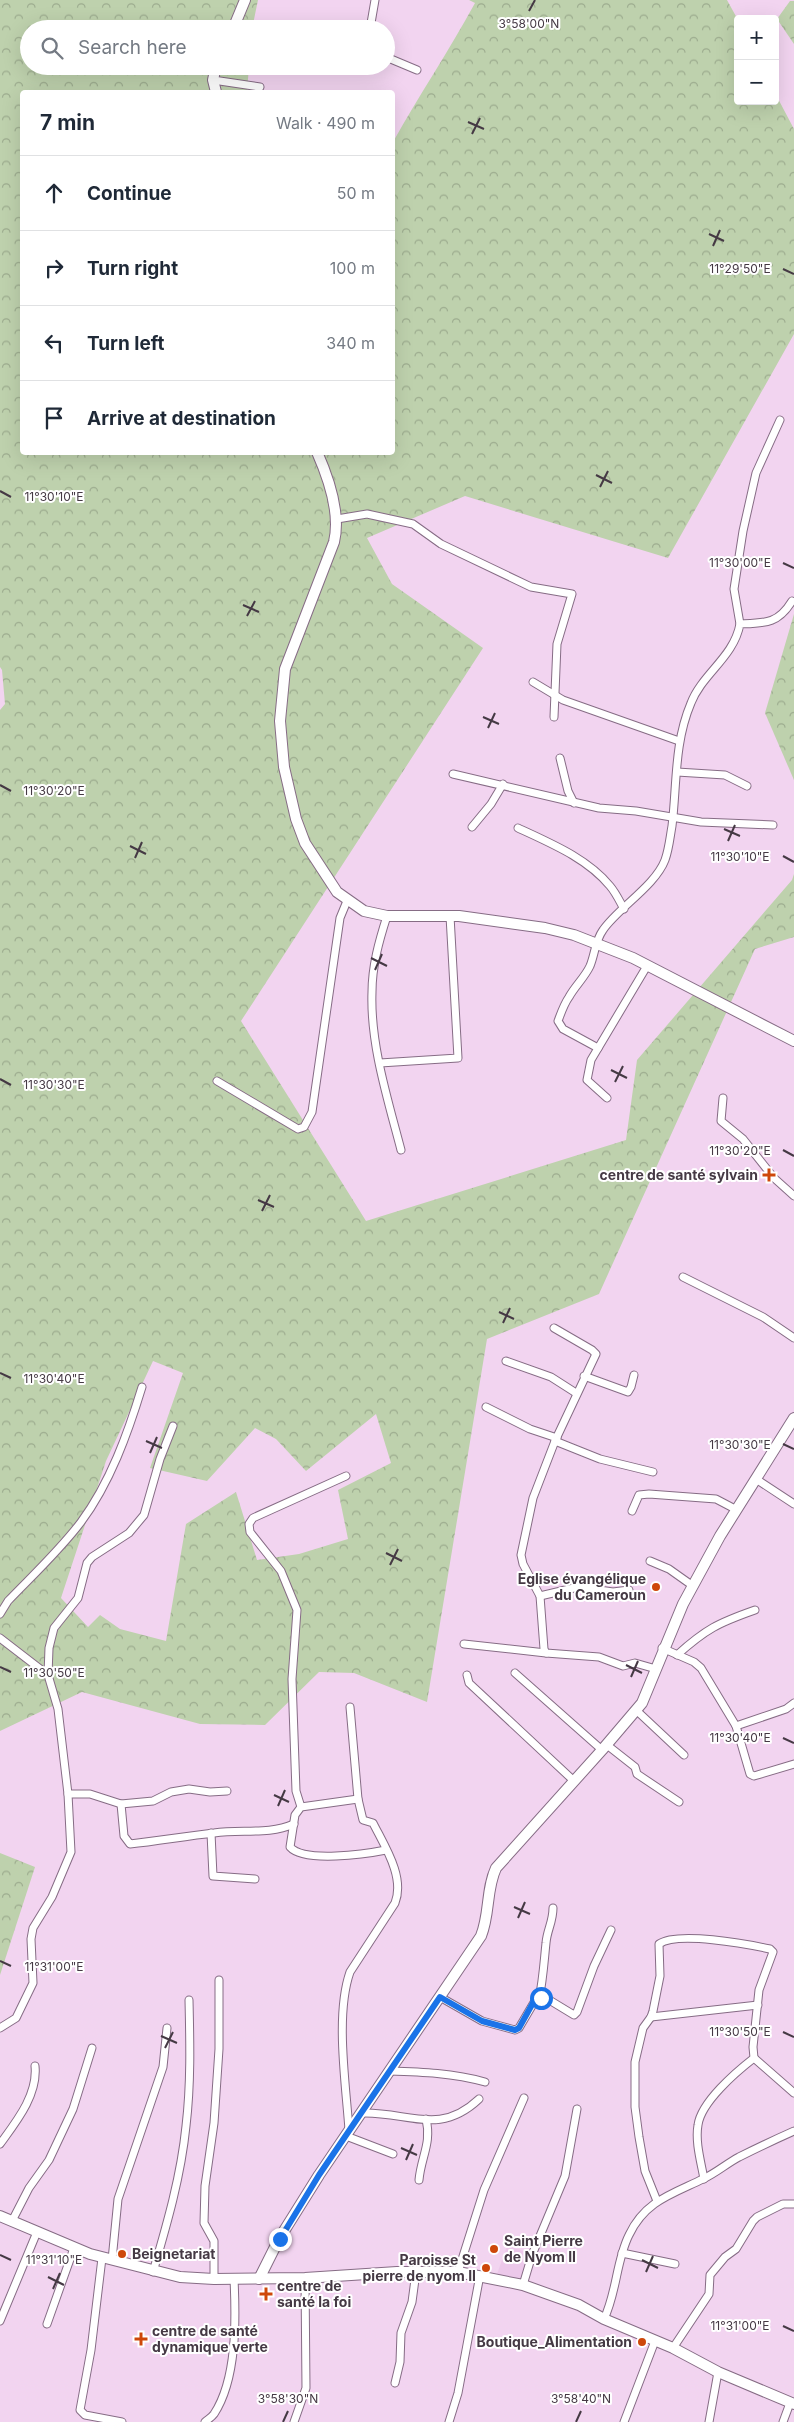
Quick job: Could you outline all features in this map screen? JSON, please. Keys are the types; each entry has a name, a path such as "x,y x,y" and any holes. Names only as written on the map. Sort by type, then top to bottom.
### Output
{"street":[{"path":"237,20 245,0"},
{"path":"372,20 375,0"},
{"path":"395,61 417,70"},
{"path":"214,75 213,80 216,90"},
{"path":"213,80 260,87"},
{"path":"598,1048 563,1029 558,1021 569,997 590,966 595,946 602,931 639,894 665,860 673,818 679,740 697,690 722,661 738,632 740,624 734,589 743,531 756,473 780,420"},
{"path":"318,455 323,465 337,519 334,542 285,669 280,721 284,767 296,819 306,843 329,883 347,901 364,911 387,916 450,916 545,928 574,936 595,946 632,958 793,1038"},
{"path":"337,519 367,514 412,524 441,544 531,587 572,594 557,644 554,717"},
{"path":"740,624 774,620 780,616 792,600"},
{"path":"533,682 554,694 679,740"},
{"path":"560,758 568,790 574,802"},
{"path":"677,772 725,775 747,786"},
{"path":"453,774 503,784 599,808 636,811 673,818 733,825 774,825"},
{"path":"472,827 492,804 503,784"},
{"path":"518,828 569,853 587,865 610,886 624,909"},
{"path":"217,1081 298,1129 304,1127 312,1112 340,918 347,901"},
{"path":"387,916 378,945 372,992 375,1042 401,1150"},
{"path":"380,1063 458,1058 450,916"},
{"path":"607,1098 587,1080 591,1060 647,966"},
{"path":"723,1098 721,1121 743,1140 774,1178 794,1196"},
{"path":"684,1277 763,1317 794,1338"},
{"path":"546,1653 540,1596 523,1564 521,1555 533,1498 576,1393 596,1354 554,1328"},
{"path":"506,1361 551,1377 576,1393"},
{"path":"584,1376 628,1392 634,1375"},
{"path":"0,1614 8,1601 81,1521 105,1482 132,1421 142,1387"},
{"path":"486,1406 530,1430 600,1459 653,1472"},
{"path":"259,2279 297,2209 481,1936 486,1922 492,1877 496,1868 605,1748 644,1698 662,1648 693,1586 794,1418"},
{"path":"0,2028 16,2018 33,1983 31,1939 33,1928 52,1897 71,1852 68,1794 58,1709 48,1675 49,1648 54,1628 78,1598 87,1563 92,1557 129,1533 144,1515 160,1459 173,1426"},
{"path":"301,1807 296,1791 292,1679 297,1610 281,1571 250,1532 249,1524 253,1518 346,1476"},
{"path":"756,1479 794,1504"},
{"path":"632,1511 639,1495 649,1494 716,1499 737,1510"},
{"path":"650,1561 669,1569 693,1586"},
{"path":"540,1596 578,1588 613,1592 629,1590"},
{"path":"677,1655 701,1633 720,1622 755,1610"},
{"path":"0,1638 48,1675"},
{"path":"464,1644 599,1657 623,1666 635,1663 656,1669"},
{"path":"662,1648 694,1662 701,1668 736,1726 750,1774 754,1776 794,1764"},
{"path":"515,1673 605,1748 635,1768 637,1774 679,1802"},
{"path":"467,1675 469,1682 574,1781"},
{"path":"736,1726 786,1709 794,1703"},
{"path":"348,2133 344,2051 345,1989 350,1972 395,1903 399,1892 397,1880 386,1850 373,1823 363,1820 358,1799 350,1707"},
{"path":"636,1710 684,1755"},
{"path":"68,1794 90,1794 121,1804 153,1801 171,1792 189,1789 210,1792 227,1791"},
{"path":"358,1799 301,1807 295,1815 290,1847 298,1853 347,1857 386,1850"},
{"path":"121,1804 124,1836 130,1844 183,1839 211,1833 278,1831 294,1824"},
{"path":"211,1833 213,1876 255,1880"},
{"path":"539,1998 546,1957 546,1941 553,1920 553,1908"},
{"path":"440,1997 482,2021 515,2030 519,2028 534,2001 539,1998 546,1998 573,2015 576,2014 611,1930"},
{"path":"657,2201 643,2160 635,2107 635,2057 643,2028 651,2017 660,1976 659,1944 671,1939 730,1942 772,1950 773,1956 759,1990 753,2047 754,2058 794,2093"},
{"path":"214,2279 214,2241 204,2223 205,2186 214,2123 219,2049 219,1980"},
{"path":"153,2272 170,2214 186,2128 190,2083 189,2000"},
{"path":"651,2017 758,2005"},
{"path":"122,2422 85,2415 80,2410 118,2199 163,2067 167,2028"},
{"path":"12,2221 29,2188 49,2160 73,2109 92,2048"},
{"path":"704,2179 697,2131 700,2116 733,2074 754,2058"},
{"path":"0,2144 33,2090 36,2079 35,2066"},
{"path":"389,2071 425,2071 460,2075 485,2082"},
{"path":"458,2272 484,2190 524,2098"},
{"path":"361,2113 426,2119 453,2118 479,2099"},
{"path":"523,2285 532,2254 565,2176 577,2109"},
{"path":"419,2180 420,2163 428,2144 426,2119"},
{"path":"604,2319 613,2299 622,2253 636,2222 657,2201 674,2191 704,2179 738,2157 794,2131"},
{"path":"348,2133 393,2154"},
{"path":"673,2348 709,2294 710,2275 725,2257 736,2249 753,2221 757,2217 783,2204 794,2204"},
{"path":"0,2216 74,2248 153,2272 214,2279 305,2278 416,2272 458,2272 523,2285 579,2305 604,2319 673,2348 718,2372 792,2403 783,2422"},
{"path":"0,2321 37,2232"},
{"path":"47,2324 74,2248"},
{"path":"622,2253 675,2264"},
{"path":"395,2383 400,2362 401,2333 412,2302 416,2272"},
{"path":"449,2422 458,2393 480,2275"},
{"path":"294,2422 306,2388 305,2278"},
{"path":"205,2422 214,2414 231,2367 234,2279"},
{"path":"624,2422 655,2341"},
{"path":"709,2422 718,2372"}],"shaded area":[{"path":"507,2246 530,2253 521,2282 496,2277"}],"green space":[{"path":"0,0 258,0 254,20 20,20 20,75 248,75 247,90 20,90 20,455 395,455 395,138 475,3 469,0 727,0 735,15 734,105 779,105 779,101 794,129 794,334 668,558 465,496 367,538 392,584 483,648 241,1021 366,1221 626,1140 637,1060 792,880 794,874 794,937 755,949 599,1294 487,1339 427,1702 354,1673 319,1672 265,1725 200,1724 82,1692 0,1731 0,710 5,704 2,670 0,667","holes":["153,1361 183,1373 150,1468 207,1481 255,1428 276,1439 306,1471 376,1414 391,1463 338,1490 348,1539 299,1554 257,1560 236,1492 186,1524 166,1641 120,1629 100,1615 88,1627 61,1598 106,1461"]},
{"path":"790,1 794,1 794,44 779,22 779,16"},
{"path":"794,614 794,780 765,713"},
{"path":"0,1853 35,1867 0,1975"}],"place":[{"name":"centre de santé sylvain","path":"769,1175"},
{"name":"Eglise évangélique du Cameroun","path":"656,1587"},
{"name":"Saint Pierre de Nyom II","path":"494,2249"},
{"name":"Beignetariat","path":"122,2254"},
{"name":"Paroisse St pierre de nyom II","path":"486,2268"},
{"name":"centre de santé la foi","path":"266,2294"},
{"name":"centre de santé dynamique verte","path":"141,2339"},
{"name":"Boutique_Alimentation","path":"642,2342"}],"route":[{"path":"280,2239 319,2175 440,1997 482,2021 515,2030 519,2028 534,2001 541,1998"}]}
